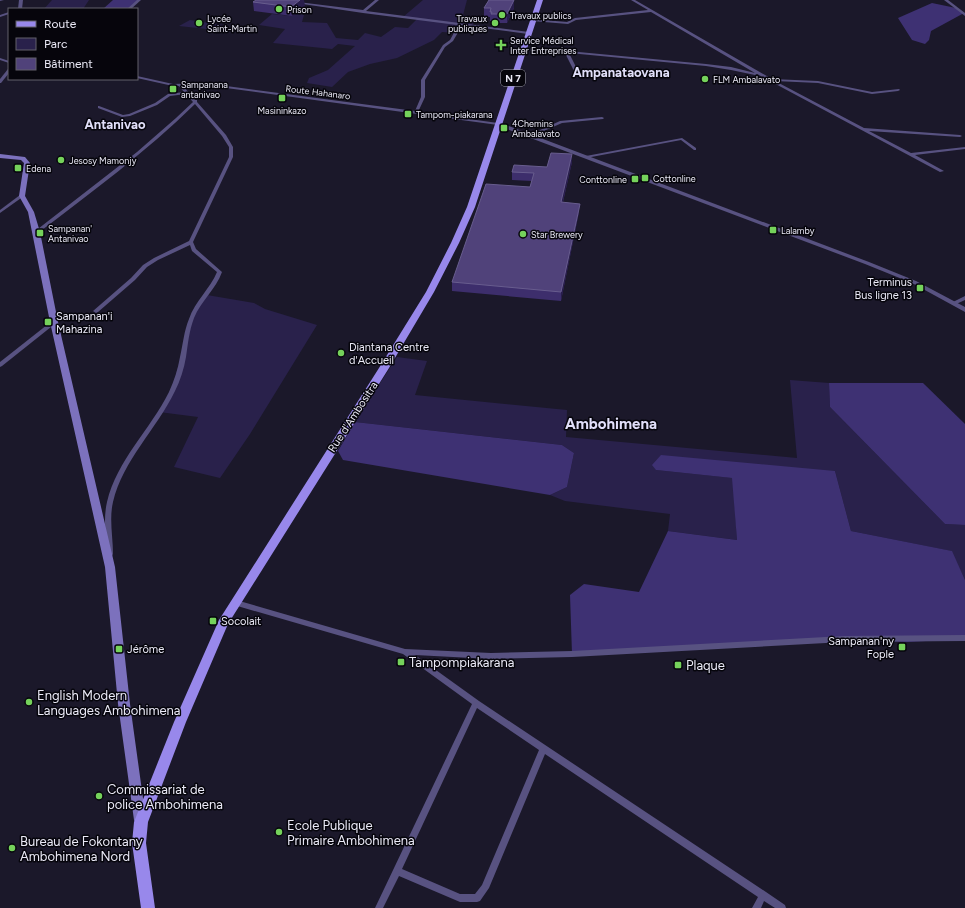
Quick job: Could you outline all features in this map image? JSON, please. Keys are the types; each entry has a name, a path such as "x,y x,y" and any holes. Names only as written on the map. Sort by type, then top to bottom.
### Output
{"main road":[{"name":"Rue d'Ambositra","path":"141,822 214,642 236,603 430,292 455,243 471,207 522,49 540,0"},
{"path":"0,156 23,158 27,163 22,196 31,212 36,232 54,322 110,567 124,704 141,822"},
{"name":"N 7","path":"141,822 139,843 148,908"}],"street":[{"path":"129,8 140,0"},
{"path":"363,12 377,0"},
{"path":"632,0 764,77 942,171"},
{"path":"946,0 965,14"},
{"path":"292,2 528,33"},
{"path":"532,20 568,23 575,19 652,11"},
{"path":"416,113 423,97 423,80 444,46 451,41 458,29 459,24"},
{"path":"522,49 566,51 733,68 764,77"},
{"path":"566,51 576,72"},
{"path":"0,82 8,71"},
{"name":"Route Hahanaro","path":"138,77 180,85 204,84 498,124"},
{"path":"770,80 818,82 872,93 898,90"},
{"path":"96,311 133,279 145,266 191,242 231,157 231,147 224,135 196,101 180,85"},
{"path":"99,107 123,116 130,115 156,104 168,95 187,92"},
{"path":"36,232 137,155 172,126 196,101"},
{"path":"529,136 561,122 602,118"},
{"path":"498,124 867,263 914,282 965,310"},
{"path":"862,129 960,136"},
{"path":"586,157 682,139 695,149"},
{"path":"910,154 965,148"},
{"path":"0,212 22,196"},
{"path":"110,567 110,503 120,472 171,391 179,374 188,328 194,313 218,279 220,272 194,250 191,242"},
{"path":"954,303 965,298"},
{"path":"0,365 54,322"},
{"path":"236,603 405,652 491,656 572,654 844,639 965,638"},
{"path":"405,652 476,702 782,908"},
{"path":"379,908 476,702"},
{"path":"396,871 460,898 477,898 486,888 544,748"},
{"path":"756,908 763,895"}],"green space":[{"path":"52,0 89,0 84,8 45,8"},
{"path":"423,0 467,0 463,15 477,18 472,25 459,24 455,33 442,32 434,40 397,58 370,64 348,72 332,87 307,83 309,78 328,70 355,46 338,44 332,49 273,43 285,29 259,25 272,14 291,16 295,14 304,15 302,22 327,23 336,38 358,40 365,33 381,37 395,27 408,28 417,19 403,17"},
{"path":"190,20 223,25 216,30 179,26"},
{"path":"207,295 254,303 265,309 317,325 250,434 220,478 174,467 198,417 159,412 171,391 194,313"},
{"path":"397,357 427,361 415,395 567,410 566,437 797,458 790,380 829,383 830,407 945,524 965,525 965,580 951,551 851,531 835,471 656,470 733,478 737,540 668,531 670,514 565,501 550,495 567,487 574,453 562,445 355,422"}],"shaded area":[{"path":"113,0 139,0 130,8 104,8"},
{"path":"932,3 956,8 964,13 931,31 929,40 925,44 912,40 898,18"},
{"path":"829,383 923,383 965,424 965,525 945,524 830,407"},
{"path":"355,422 562,445 574,453 567,487 550,495 343,460 338,451"},
{"path":"661,455 835,471 851,531 952,551 965,580 965,639 907,642 844,639 572,654 570,595 584,584 639,592 668,531 737,540 732,478 656,470 652,465"}],"building":[{"path":"256,0 300,0 291,7 253,2"},
{"path":"489,0 514,0 507,14 491,14 491,8 484,8"},
{"name":"Star Brewery","path":"551,153 572,154 561,202 580,204 561,292 452,282 486,184 530,187 534,173 512,172 514,165 547,167"}],"place":[{"name":"Prison","path":"279,9"},
{"name":"Travaux publics","path":"502,15"},
{"name":"Lycée Saint-Martin","path":"199,23"},
{"name":"Travaux publiques","path":"495,23"},
{"name":"Service Médical Inter Entreprises","path":"501,45"},
{"name":"FLM Ambalavato","path":"705,79"},
{"name":"Sampanana antanivao","path":"173,89"},
{"name":"Masininkazo","path":"282,98"},
{"name":"Tampom-piakarana","path":"408,114"},
{"name":"4Chemins Ambalavato","path":"504,128"},
{"name":"Jesosy Mamonjy","path":"61,160"},
{"name":"Edena","path":"18,168"},
{"name":"Cottonline","path":"645,178"},
{"name":"Conttonline","path":"635,179"},
{"name":"Lalamby","path":"773,230"},
{"name":"Sampanan' Antanivao","path":"40,233"},
{"name":"Star Brewery","path":"523,234"},
{"name":"Terminus Bus ligne 13","path":"920,288"},
{"name":"Sampanan'i Mahazina","path":"48,322"},
{"name":"Diantana Centre d'Accueil","path":"341,353"},
{"name":"Socolait","path":"213,621"},
{"name":"Sampanan'ny Fople","path":"902,647"},
{"name":"Jérôme","path":"119,649"},
{"name":"Tampompiakarana","path":"401,662"},
{"name":"Plaque","path":"678,665"},
{"name":"English Modern Languages Ambohimena","path":"29,702"},
{"name":"Commissariat de police Ambohimena","path":"99,796"},
{"name":"Ecole Publique Primaire Ambohimena","path":"279,832"},
{"name":"Bureau de Fokontany Ambohimena Nord","path":"12,848"}],"district":[{"name":"Ampanataovana","path":"621,72"},
{"name":"Antanivao","path":"115,124"},
{"name":"Ambohimena","path":"611,424"}]}
